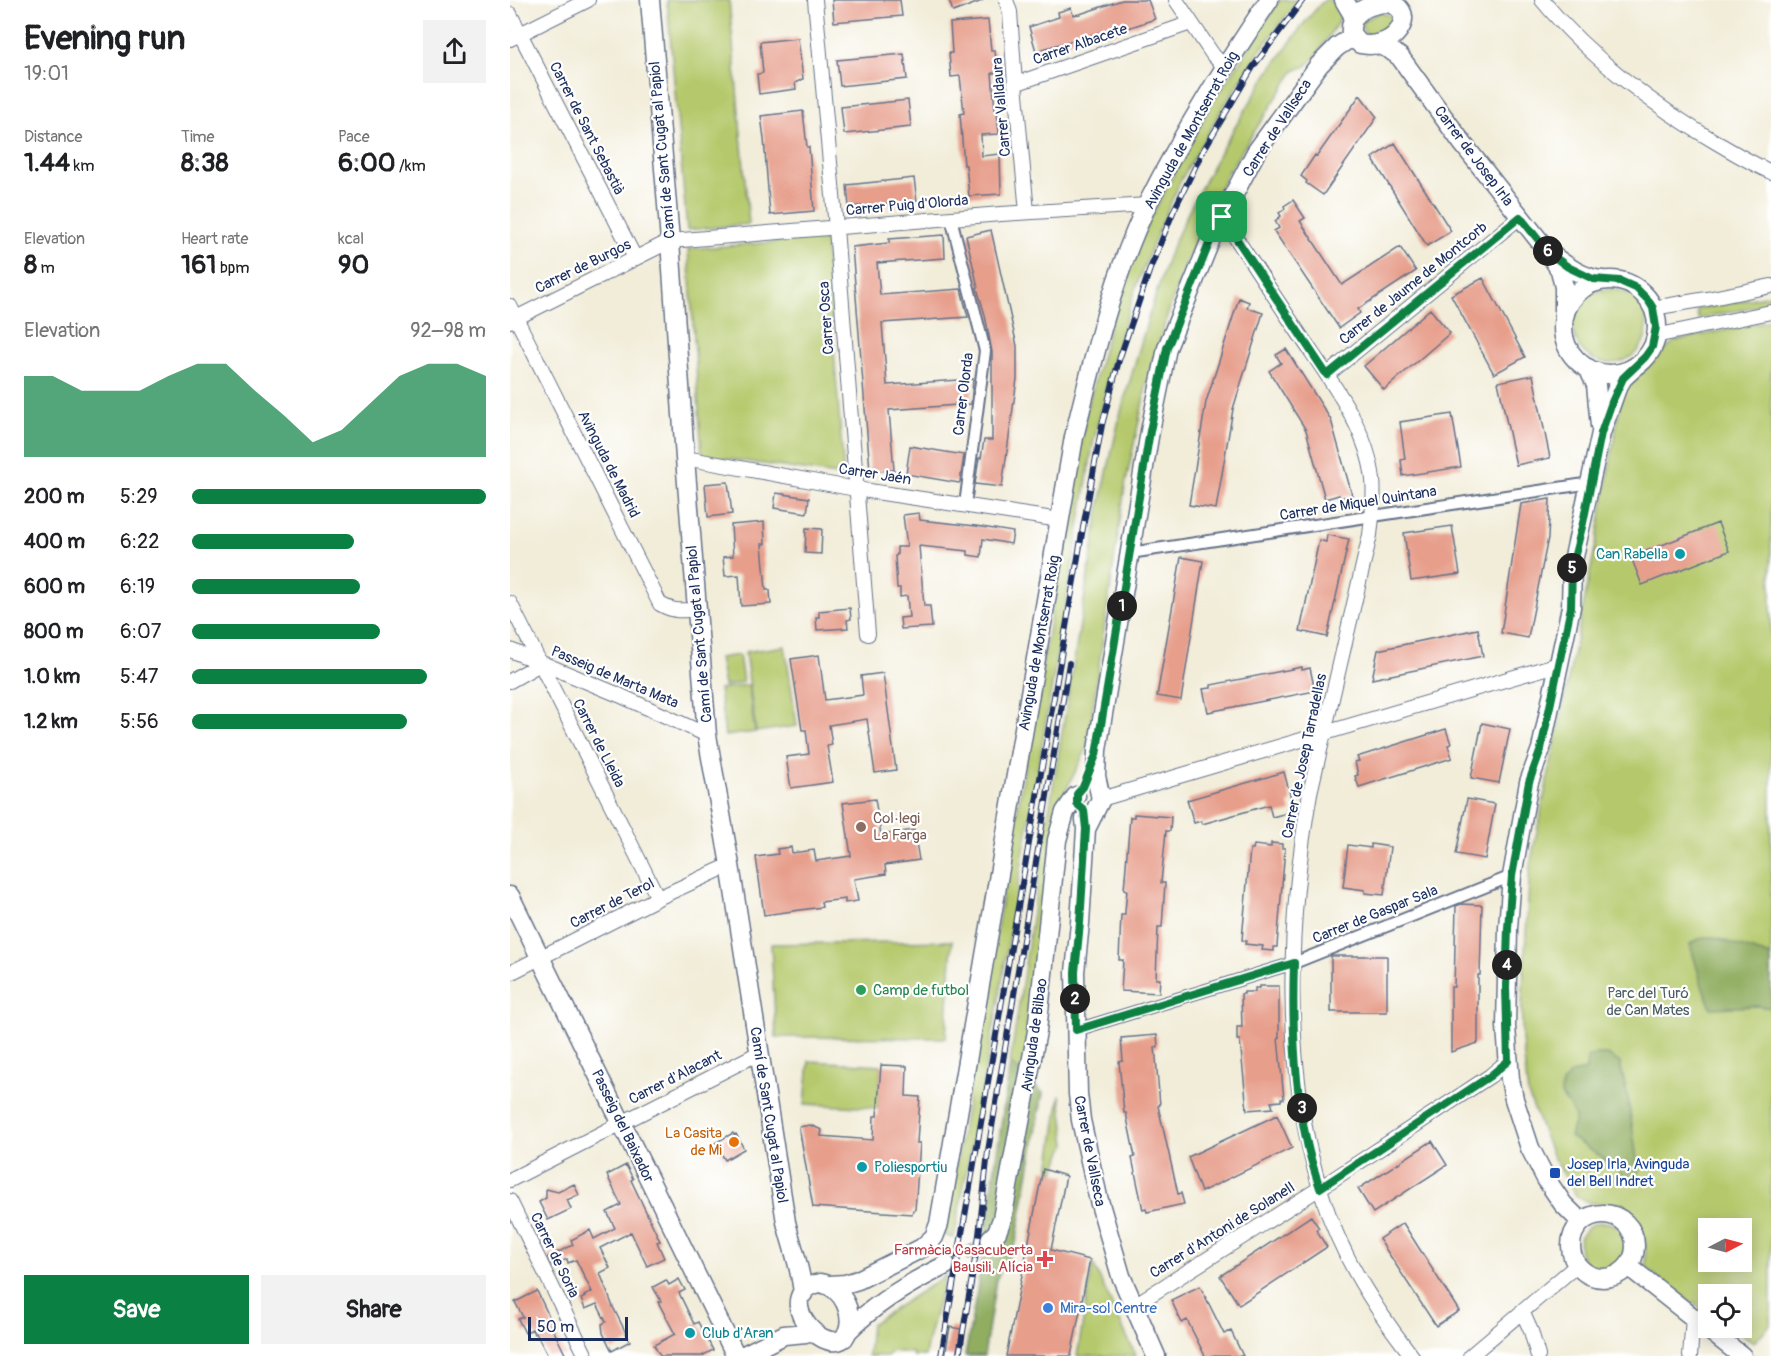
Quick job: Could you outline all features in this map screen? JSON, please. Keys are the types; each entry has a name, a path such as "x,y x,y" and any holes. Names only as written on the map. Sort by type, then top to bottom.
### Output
{"street":[{"path":"515,36 588,0"},
{"name":"Camí de Sant Cugat al Papiol","path":"650,0 707,735 786,1222 802,1278 801,1302"},
{"name":"Carrer Osca","path":"815,0 836,228 868,634"},
{"name":"Carrer Valldaura","path":"1006,0 1010,12 1028,212"},
{"path":"1176,0 1213,55 1225,67"},
{"name":"Avinguda de Montserrat Roig","path":"829,1285 858,1280 922,1248 934,1238 939,1224 1074,437 1095,354 1122,269 1148,204 1189,127 1269,0"},
{"path":"1344,0 1354,17"},
{"path":"1542,0 1554,15 1640,93 1698,132 1756,166 1771,172"},
{"path":"1367,7 1394,8 1388,41 1360,44 1352,37 1351,24 1354,17 1367,7"},
{"path":"1394,8 1404,62"},
{"name":"Carrer de Sant Sebastià","path":"510,14 515,36 635,258"},
{"name":"Carrer Albacete","path":"1015,84 1191,24"},
{"name":"Carrer de Vallseca","path":"1156,1356 1120,1276 1098,1197 1081,1120 1078,1094 1075,972 1089,800 1096,776 1096,755 1150,431 1167,348 1213,234 1256,153 1304,85 1331,52 1352,37"},
{"path":"1376,44 1396,52 1404,62"},
{"name":"Carrer de Josep Irla","path":"1404,62 1463,144 1560,270 1564,287 1564,315"},
{"name":"Carrer Puig d'Olorda","path":"670,242 1148,204"},
{"name":"Carrer de Josep Tarradellas","path":"1222,217 1327,375 1355,422 1368,456 1373,480 1373,515 1370,535 1324,732 1305,825 1296,899 1293,992 1296,1070 1307,1143 1320,1188 1342,1244 1369,1297 1412,1356"},
{"name":"Carrer de Jaume de Montcorb","path":"1327,375 1520,217"},
{"name":"Carrer Olorda","path":"951,218 985,351 965,505"},
{"name":"Carrer de Burgos","path":"512,315 670,242"},
{"path":"1549,253 1581,274 1593,279 1620,281 1636,288 1653,308 1656,327 1652,347 1623,378 1617,388 1601,433 1572,566 1571,607 1541,749 1529,782 1512,876 1506,987 1510,1079 1530,1148 1546,1179 1563,1204 1581,1222"},
{"path":"1602,280 1593,282 1578,292 1567,306 1563,332 1565,342 1577,361 1596,372 1612,374 1636,365"},
{"path":"1653,308 1771,286"},
{"path":"1655,336 1771,312"},
{"name":"Avinguda de Madrid","path":"512,315 660,603 671,610 697,609"},
{"path":"1588,368 1596,385 1601,433"},
{"name":"Carrer Jaén","path":"685,458 856,489 1060,520"},
{"name":"Carrer de Miquel Quintana","path":"1130,553 1591,483"},
{"name":"Carrer de Lleida","path":"510,603 658,898"},
{"name":"Passeig de Marta Mata","path":"510,650 619,695 707,735"},
{"path":"510,681 540,663"},
{"path":"1089,800 1559,664"},
{"name":"Avinguda de Bilbao","path":"990,1239 997,1232 1002,1219 1037,1031 1060,826 1065,812 1089,800"},
{"name":"Carrer de Terol","path":"510,973 658,898 729,865"},
{"name":"Carrer de Gaspar Sala","path":"1076,1030 1294,963 1512,876"},
{"name":"Passeig del Baixador","path":"510,896 736,1356"},
{"name":"Carrer d'Alacant","path":"510,1180 759,1053"},
{"name":"Carrer d'Antoni de Solanell","path":"1133,1306 1320,1188 1490,1076 1508,1061"},
{"name":"Carrer de Soria","path":"510,1201 586,1356"},
{"path":"1604,1214 1612,1215 1627,1224 1633,1233 1635,1253 1628,1266 1620,1274 1606,1278 1590,1276 1577,1265 1570,1247 1572,1236 1581,1222 1593,1215 1604,1214"},
{"path":"799,1262 838,1292 847,1308"},
{"path":"801,1302 802,1323 806,1333 824,1351 828,1347 842,1344 860,1318 874,1307 946,1265"},
{"path":"1470,1356 1577,1265"},
{"path":"1628,1266 1742,1356"},
{"path":"842,1344 849,1324 847,1308 851,1289 858,1280"},
{"path":"742,1356 784,1335 795,1323 808,1287 814,1284 829,1285"},
{"path":"847,1308 874,1307"},
{"path":"1522,1311 1538,1356"},
{"path":"1690,1356 1693,1318"},
{"path":"784,1335 806,1333"}],"green space":[{"path":"667,0 729,0 749,224 687,230"},
{"path":"1280,0 1298,0 1259,52 1182,178 1136,287 1113,360 1093,444 998,1004 954,1238 944,1235 1086,412 1118,296 1149,221 1212,104"},
{"path":"1324,0 1355,0 1341,17 1315,58 1306,66 1294,71 1227,173 1181,274 1150,369 1125,486 1087,748 1060,806 1025,1076 1010,1063 1100,504 1120,415 1168,257 1189,210 1220,152 1266,76"},
{"path":"1381,12 1391,16 1390,25 1381,32 1366,34 1361,26 1364,20"},
{"path":"825,238 844,476 702,455 688,249"},
{"path":"1610,289 1624,292 1636,300 1644,312 1647,326 1644,340 1636,352 1624,360 1610,363 1596,360 1584,352 1576,340 1573,326 1576,312 1584,300 1596,292"},
{"path":"1771,295 1771,303 1698,319 1697,309"},
{"name":"Parc del Turó de Can Mates","path":"1771,320 1771,1324 1754,1342 1747,1338 1752,1338 1752,1284 1698,1284 1698,1306 1663,1283 1646,1266 1645,1243 1639,1224 1616,1205 1590,1203 1577,1197 1552,1155 1528,1094 1522,1039 1522,1005 1530,865 1597,539 1623,388 1675,341"},
{"path":"785,646 797,726 756,732 745,652"},
{"path":"739,655 743,682 724,686 719,658"},
{"path":"748,685 755,732 725,736 719,689"},
{"path":"1712,937 1771,956 1771,1008 1758,1006 1711,1008 1690,944 1699,939"},
{"name":"Camp de futbol","path":"952,941 946,1038 776,1037 771,944"},
{"path":"1608,1055 1620,1063 1628,1098 1639,1174 1632,1179 1624,1177 1615,1166 1570,1137 1575,1119 1561,1095 1562,1083 1572,1073 1586,1070 1587,1057"},
{"path":"809,1061 881,1065 878,1108 805,1104"},
{"path":"1010,1063 1043,1093 1016,1243 996,1280 984,1356 965,1356 977,1290"},
{"path":"1060,1095 1066,1144 1054,1172 1049,1171"},
{"path":"1598,1222 1608,1222 1623,1232 1627,1246 1626,1255 1617,1266 1608,1270 1598,1270 1583,1260 1579,1251 1579,1241 1589,1226"},
{"path":"1093,1264 1136,1356 1077,1356"},
{"path":"945,1276 925,1356 891,1351 887,1356 868,1356 871,1324"}],"building":[{"path":"832,0 900,0 902,16 834,22"},
{"path":"949,0 982,0 982,1 953,12"},
{"path":"1122,0 1148,0 1155,19 1107,35 1105,31 1036,51 1029,27 1059,17 1058,12 1071,8 1073,15 1080,14"},
{"path":"988,20 991,50 995,50 997,73 992,73 999,134 981,135 982,156 1000,154 1001,194 969,196 960,114 964,113 960,76 951,77 950,23"},
{"path":"798,38 803,79 795,83 796,89 759,94 757,74 763,73 760,42"},
{"path":"904,54 907,79 840,86 837,60"},
{"path":"1360,95 1377,117 1323,195 1306,183 1307,181 1301,176"},
{"path":"908,100 911,127 844,134 841,107"},
{"path":"803,111 807,147 809,147 814,211 770,215 761,116"},
{"path":"1395,143 1451,231 1427,246 1372,158"},
{"path":"914,178 917,201 849,207 847,185"},
{"path":"1293,200 1305,218 1300,221 1342,285 1400,247 1416,271 1358,309 1360,313 1339,328 1274,231 1279,228 1275,221 1281,216 1279,213"},
{"path":"991,230 1017,346 1017,379 1002,487 975,484 984,440 992,440 992,352 966,236"},
{"path":"944,235 945,258 877,263 880,295 961,289 968,317 882,323 887,385 973,379 971,404 889,410 894,470 870,470 852,247 889,243 889,239"},
{"path":"1483,278 1525,357 1494,374 1451,295"},
{"path":"1239,298 1249,302 1247,308 1263,313 1233,409 1216,509 1189,505 1206,402"},
{"path":"1430,309 1450,333 1384,390 1364,366"},
{"path":"1286,349 1331,420 1352,495 1340,498 1339,495 1325,499 1306,430 1269,371 1281,363 1276,355"},
{"path":"1533,375 1550,458 1516,465 1498,382"},
{"path":"1452,414 1461,467 1403,476 1401,460 1405,459 1400,422"},
{"path":"910,446 964,455 960,482 906,474"},
{"path":"728,482 732,514 708,517 705,484"},
{"path":"776,493 809,498 807,513 774,508"},
{"path":"1550,499 1548,538 1528,638 1501,633 1521,504"},
{"path":"919,513 920,520 1013,532 1011,544 983,539 981,557 968,555 968,551 919,546 924,606 930,606 932,627 901,629 900,618 909,617 907,596 900,597 900,588 897,588 895,556 897,547 907,547 903,515"},
{"path":"764,522 765,544 762,544 766,590 770,590 771,604 741,606 739,575 725,576 723,557 733,556 731,525"},
{"name":"Can Rabella","path":"1718,523 1729,551 1642,585 1631,557"},
{"path":"1452,526 1460,574 1411,581 1404,533"},
{"path":"806,528 822,529 821,554 805,553"},
{"path":"1327,535 1349,539 1327,637 1300,631 1319,540 1326,542"},
{"path":"1181,557 1203,561 1181,700 1157,696"},
{"path":"850,608 851,619 847,620 848,628 817,630 816,617 819,617 819,611"},
{"path":"1478,629 1483,656 1372,679 1378,650"},
{"path":"819,655 825,700 863,695 861,676 883,673 896,770 875,773 867,719 829,725 832,745 827,746 833,782 791,788 786,757 809,754 806,730 802,730 791,659"},
{"path":"1302,667 1302,670 1310,668 1315,691 1208,712 1203,689 1211,688 1211,685"},
{"path":"1482,723 1510,729 1499,783 1471,778"},
{"path":"1446,729 1451,744 1448,745 1452,758 1359,787 1355,776 1358,775 1355,762 1359,761 1357,757"},
{"path":"1284,772 1292,802 1289,803 1291,812 1272,817 1269,805 1202,824 1201,821 1194,823 1187,800"},
{"path":"875,799 881,835 914,830 919,860 885,865 886,874 854,879 858,901 845,903 845,899 821,902 822,907 764,915 756,857 778,854 777,849 791,847 792,853 814,850 816,861 851,856 843,803"},
{"path":"1467,799 1495,804 1485,859 1456,854"},
{"path":"1134,814 1171,817 1170,831 1166,831 1161,883 1165,883 1162,927 1158,927 1156,979 1160,979 1159,993 1121,991 1123,960 1119,960 1121,915 1125,915 1127,890 1124,890 1130,817 1134,817"},
{"path":"1271,843 1282,844 1282,848 1285,848 1277,947 1274,947 1274,951 1262,950 1263,946 1245,944 1246,941 1242,940 1250,849 1253,849 1254,845 1271,847"},
{"path":"1371,844 1390,847 1384,895 1343,887 1348,845 1371,848"},
{"path":"1461,904 1482,905 1480,975 1478,975 1478,1043 1451,1052 1451,987 1454,987 1456,906"},
{"path":"1331,956 1387,956 1387,1012 1331,1012"},
{"path":"1260,986 1279,986 1278,1038 1284,1099 1271,1102 1273,1108 1247,1110 1237,1027 1242,1027 1241,994 1255,992 1255,988 1260,988"},
{"path":"1157,1035 1158,1047 1155,1047 1160,1105 1158,1106 1178,1194 1181,1193 1184,1204 1147,1212 1146,1209 1143,1210 1132,1158 1135,1157 1126,1113 1124,1113 1119,1062 1123,1061 1121,1038"},
{"name":"Poliesportiu","path":"881,1065 907,1066 906,1096 920,1097 917,1143 920,1143 915,1210 912,1214 813,1207 799,1127 810,1125 822,1130 821,1136 873,1140"},
{"path":"1277,1115 1292,1148 1201,1192 1188,1157"},
{"path":"733,1133 736,1134 744,1149 725,1160 715,1143"},
{"path":"1432,1141 1447,1165 1373,1213 1358,1189"},
{"path":"626,1165 660,1241 657,1242 664,1258 647,1266 631,1232 600,1248 610,1268 600,1273 613,1307 630,1341 612,1351 603,1333 602,1324 606,1322 597,1304 585,1309 581,1299 592,1292 576,1260 568,1263 567,1259 552,1266 548,1257 573,1245 571,1240 590,1230 594,1239 615,1228 607,1212 621,1205 607,1175"},
{"name":"Mira-sol Centre","path":"1043,1169 1066,1176 1051,1250 1090,1260 1071,1356 1006,1356"},
{"path":"574,1184 579,1195 567,1200 571,1209 548,1220 539,1202 546,1198 546,1189 558,1192"},
{"path":"1311,1216 1319,1228 1316,1230 1327,1247 1239,1305 1220,1276"},
{"path":"1403,1223 1459,1311 1436,1326 1379,1239"},
{"path":"679,1279 685,1290 679,1293 694,1324 698,1322 713,1350 702,1356 660,1356 654,1345 675,1334 658,1302 661,1301 653,1287 666,1280 669,1285"},
{"path":"1200,1286 1224,1334 1231,1331 1243,1356 1205,1356 1187,1320 1182,1323 1171,1300"},
{"path":"537,1291 566,1356 548,1356 536,1333 534,1334 532,1329 525,1333 518,1319 523,1317 515,1302"},
{"path":"950,1327 961,1329 956,1356 945,1356"}],"tunnel":[{"path":"946,1265 990,1239"}],"railway":[{"path":"941,1356 1084,522 1102,425 1119,360 1150,269 1174,210 1203,151 1253,67 1303,0"},
{"path":"959,1356 979,1235 988,1151 1069,663"}],"place":[{"name":"Can Rabella","path":"1680,554"},
{"name":"Col·legi La Farga","path":"861,827"},
{"name":"Camp de futbol","path":"861,990"},
{"name":"La Casita de Mi","path":"734,1142"},
{"name":"Poliesportiu","path":"862,1167"},
{"name":"Josep Irla, Avinguda del Bell Indret","path":"1555,1173"},
{"name":"Farmàcia Casacuberta Bausili, Alícia","path":"1045,1259"},
{"name":"Mira-sol Centre","path":"1048,1308"},
{"name":"Club d'Aran","path":"690,1333"}],"route":[{"path":"1222,217 1327,375 1520,217 1532,229 1549,253 1568,267 1593,279 1620,281 1636,288 1648,300 1655,317 1656,327 1652,347 1623,378 1617,388 1601,433 1572,566 1571,607 1541,749 1529,782 1512,876 1508,928 1506,1027 1508,1061 1490,1076 1320,1188 1307,1143 1296,1070 1294,963 1076,1030 1075,972 1086,829 1084,810 1077,804 1076,796 1090,773 1096,755 1150,431 1167,348 1222,217"}]}
